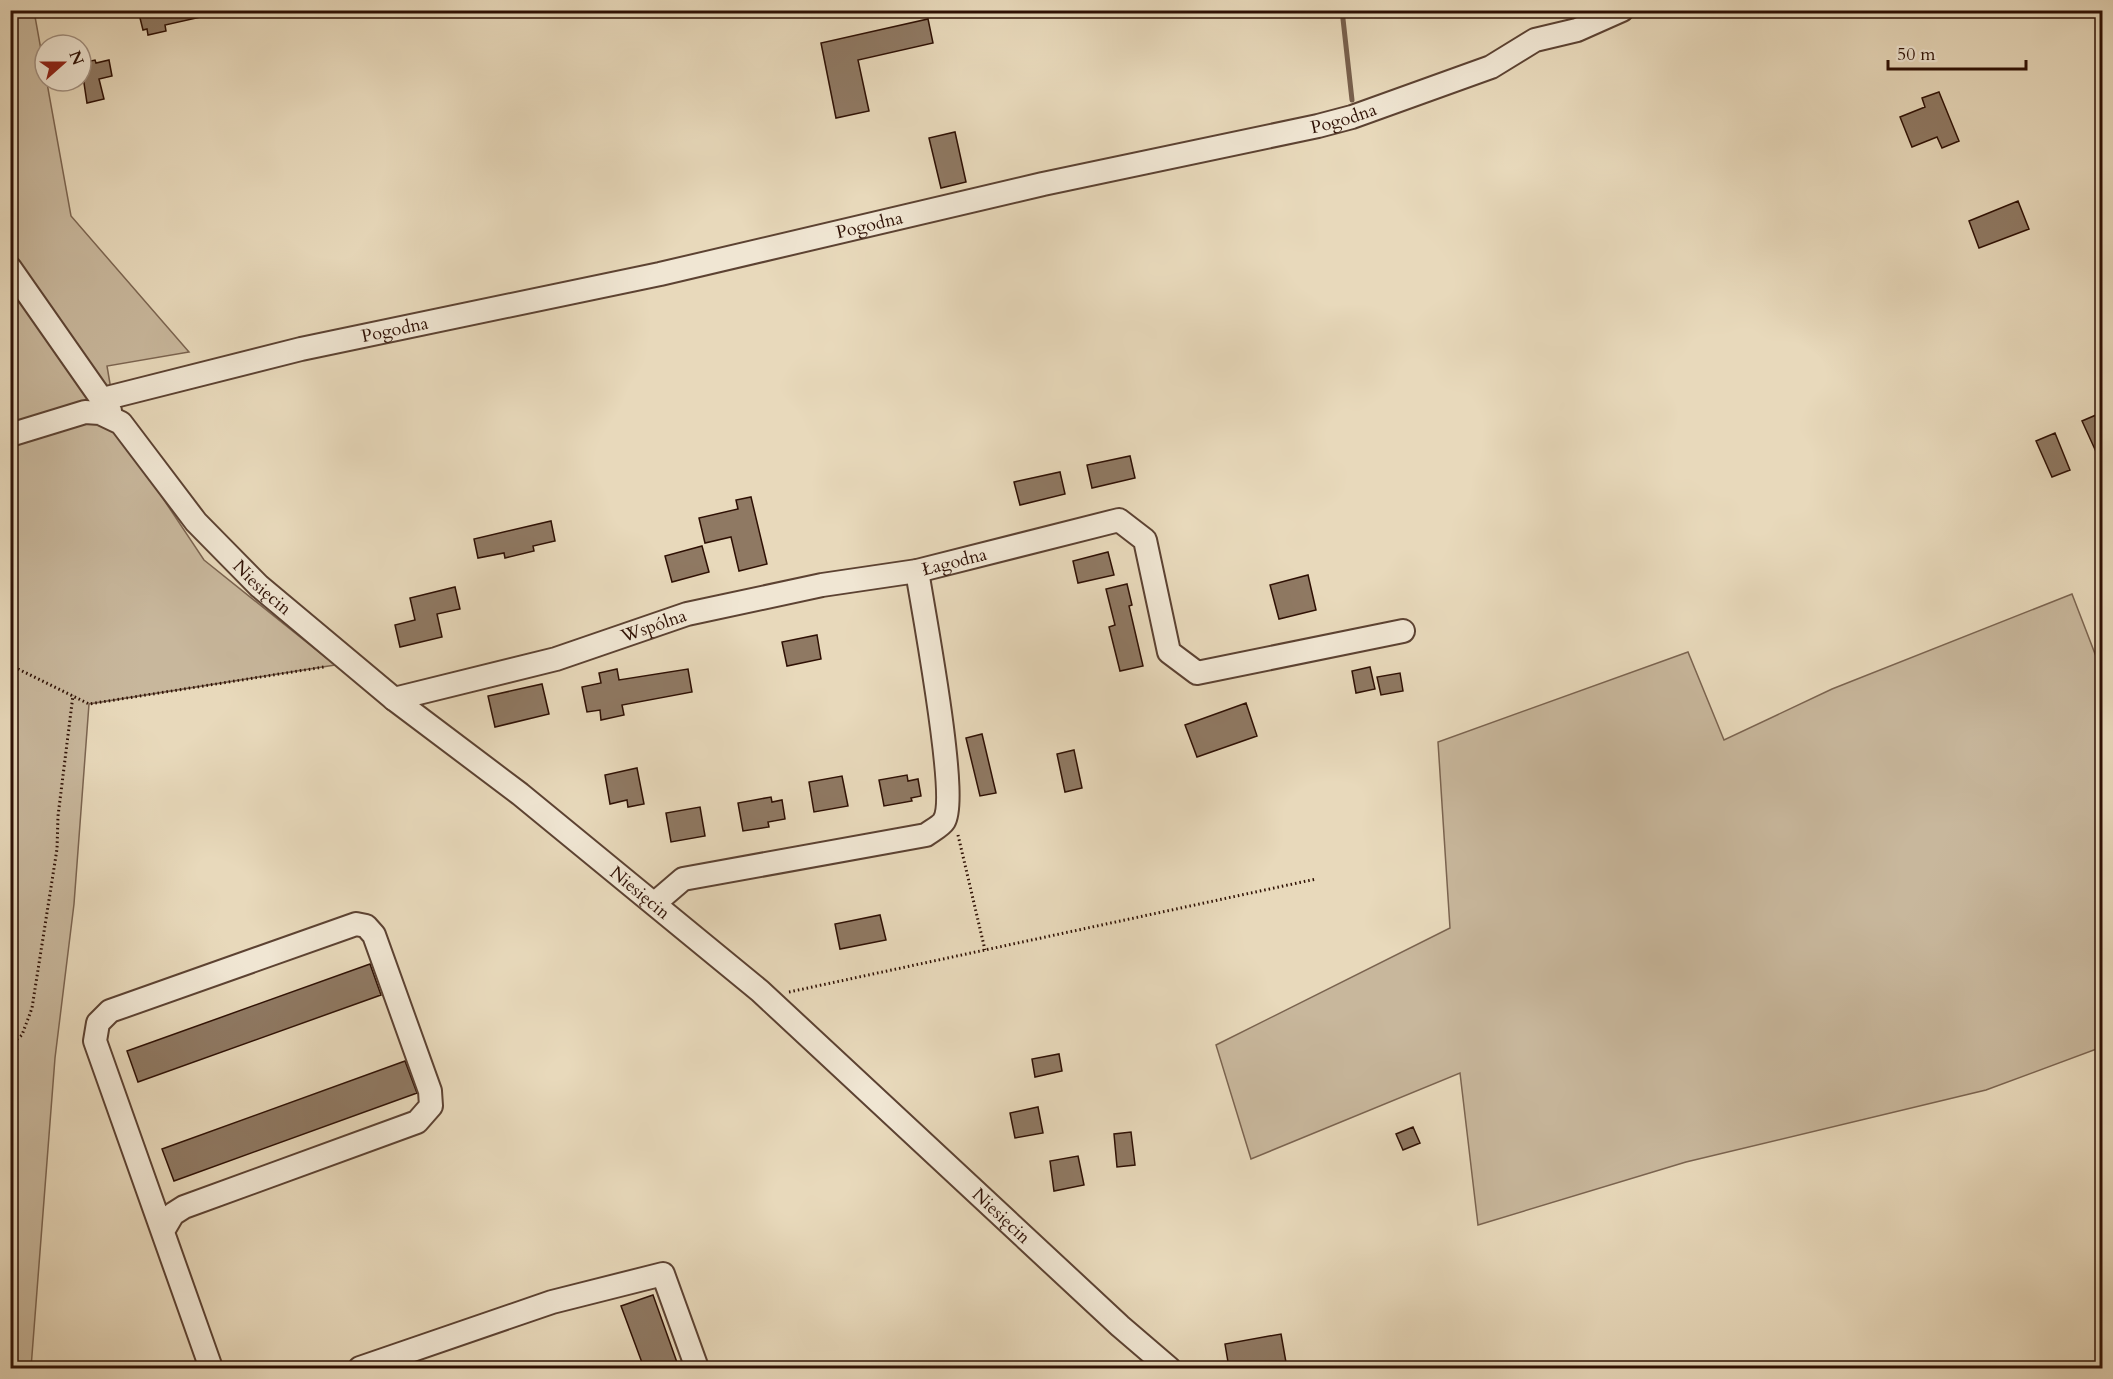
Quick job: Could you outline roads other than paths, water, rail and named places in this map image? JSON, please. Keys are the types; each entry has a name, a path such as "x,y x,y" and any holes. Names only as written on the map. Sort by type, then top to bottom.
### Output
{"street":[{"name":"Pogodna","path":"108,408 301,349 660,274 1032,187 1318,126 1352,117 1491,67 1535,40 1577,30 1622,10"},
{"name":"Niesięcin","path":"10,268 108,408 129,431 182,505 212,539 289,613 394,699 490,770 655,903 772,1002 1111,1318 1169,1368"},
{"path":"10,435 85,412 100,413 108,408"},
{"name":"Łagodna","path":"655,903 683,879 926,835 944,820 949,796 938,699 917,571 1119,520 1145,540 1169,652 1197,673 1403,631"},
{"name":"Wspólna","path":"394,699 556,659 687,614 822,585 917,571"},
{"path":"163,1231 173,1214 184,1207 417,1122 431,1106 430,1091 374,935 366,926 356,924 110,1011 98,1023 95,1041 212,1368"},
{"path":"361,1368 552,1302 663,1275 697,1368"}],"waterway":[{"path":"1342,10 1352,100"}]}
